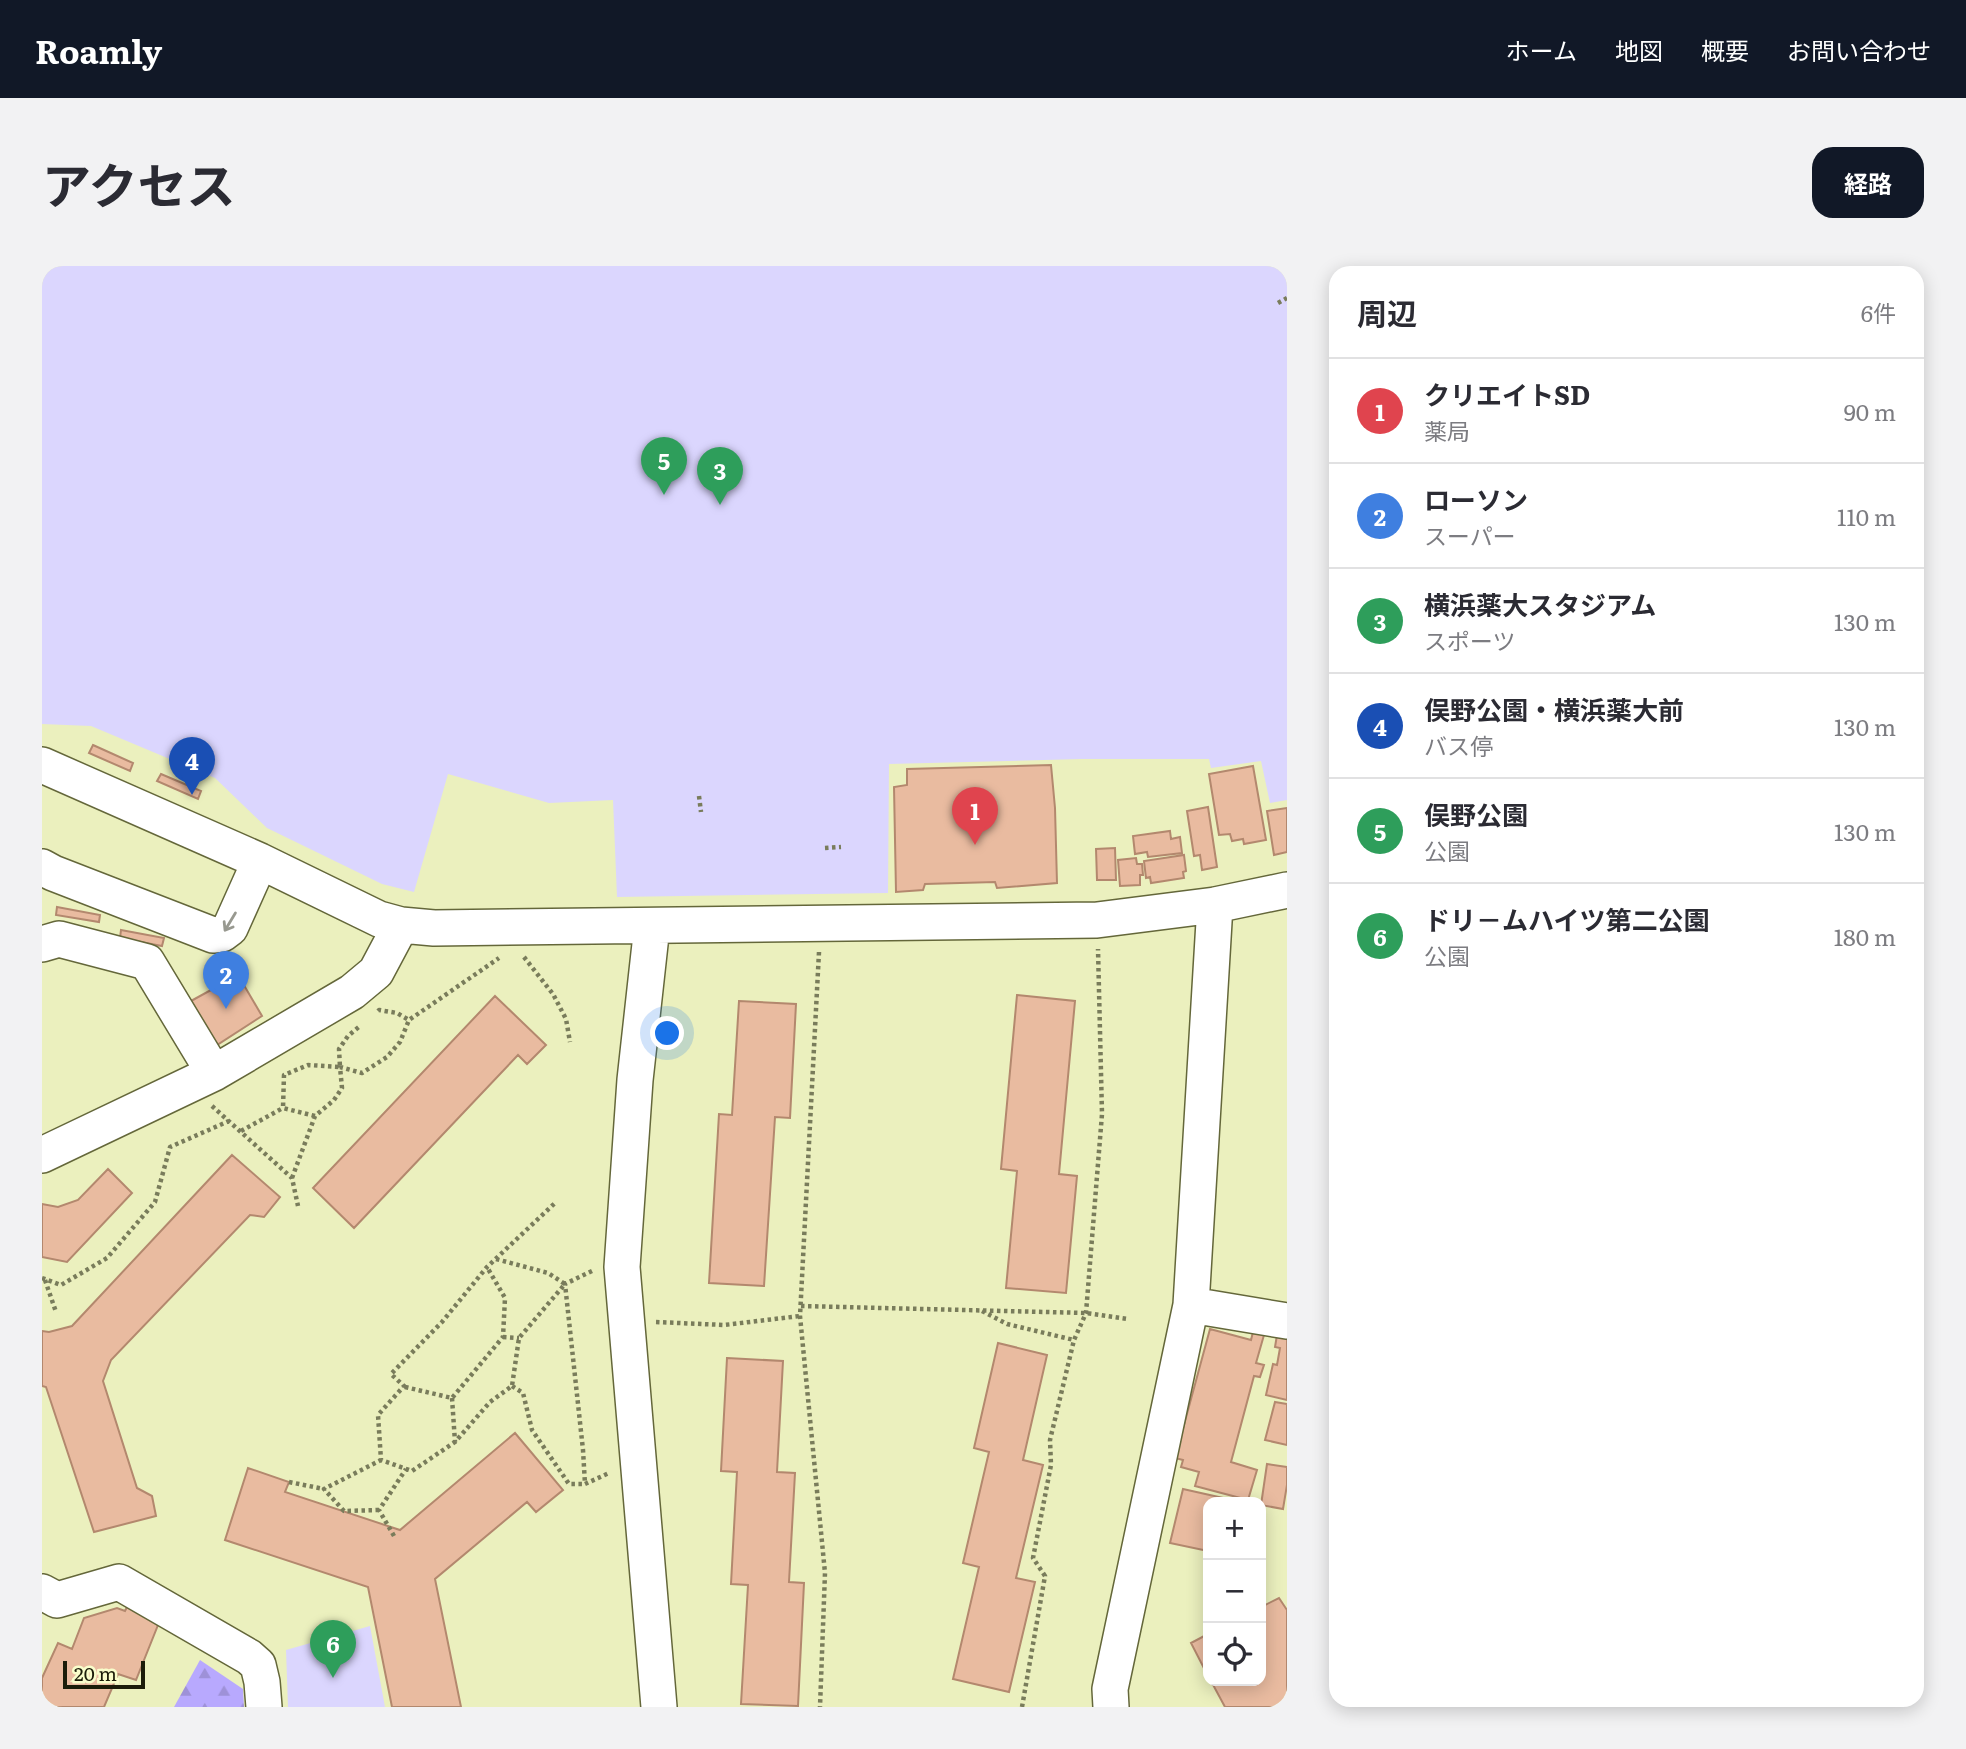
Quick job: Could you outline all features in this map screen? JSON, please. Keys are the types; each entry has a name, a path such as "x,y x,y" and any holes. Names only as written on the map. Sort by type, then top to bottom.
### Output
{"street":[{"path":"42,765 260,861 369,914 401,925 434,928 1097,920 1215,905 1287,890"},
{"path":"42,867 213,936 222,934 229,928 260,861"},
{"path":"1111,1707 1110,1689 1191,1305 1215,905"},
{"path":"42,1155 202,1080 352,992 376,972 401,925"},
{"path":"652,926 635,1080 622,1267 659,1707"},
{"path":"42,944 59,939 147,962 202,1080"},
{"path":"1191,1305 1287,1321"},
{"path":"47,1604 119,1582 249,1657 258,1665 264,1707"}],"path":[{"path":"1278,303 1287,298"},
{"path":"699,796 701,813"},
{"path":"825,848 841,847"},
{"path":"1022,1707 1045,1576 1034,1558 1051,1465 1049,1440 1074,1340 1086,1313 1102,1114 1097,920"},
{"path":"820,1707 825,1573 800,1316 821,923"},
{"path":"514,956 522,955 553,994 566,1019 570,1041"},
{"path":"283,1108 284,1075 308,1065 340,1067 362,1073 387,1057 400,1042 409,1020 499,958 506,957"},
{"path":"370,1017 379,1010 397,1013 409,1020"},
{"path":"298,1206 292,1178 315,1116 334,1100 342,1088 339,1049 348,1036 361,1025"},
{"path":"202,1080 229,1121 292,1178"},
{"path":"241,1132 283,1108 315,1116"},
{"path":"44,1279 61,1285 107,1258 155,1202 170,1147 229,1121"},
{"path":"452,1398 404,1386 391,1374 442,1322 487,1268 555,1203"},
{"path":"496,1259 548,1273 565,1284"},
{"path":"324,1489 381,1460 412,1471 455,1442 490,1402 512,1386 519,1338 565,1284 601,1267 622,1267"},
{"path":"455,1442 452,1398 503,1337 505,1298 487,1268"},
{"path":"44,1279 56,1312"},
{"path":"565,1284 585,1484"},
{"path":"801,1306 1086,1313 1128,1320"},
{"path":"981,1310 1007,1324 1074,1340"},
{"path":"627,1320 724,1325 800,1316"},
{"path":"503,1337 519,1338"},
{"path":"381,1460 378,1415 404,1386"},
{"path":"512,1386 523,1393 532,1430 569,1484 585,1484 638,1460"},
{"path":"379,1510 407,1469"},
{"path":"289,1482 324,1489 344,1511 379,1510"},
{"path":"379,1510 394,1536"}],"shaded area":[{"path":"42,266 1287,266 1287,800 1270,803 1261,761 1211,768 1209,759 889,764 888,893 617,897 613,800 549,803 448,774 414,892 382,884 267,828 215,778 91,726 42,724"},
{"path":"370,1626 385,1707 288,1707 286,1650"}],"green space":[{"path":"200,1660 243,1689 244,1707 174,1707"}],"building":[{"path":"93,745 133,763 130,771 89,753"},
{"path":"1051,765 1057,883 997,888 995,882 925,884 923,890 896,892 894,787 907,785 907,769"},
{"path":"1253,766 1266,840 1244,844 1243,839 1232,841 1230,834 1219,835 1209,774"},
{"path":"161,774 201,791 198,799 157,781"},
{"path":"1208,807 1217,867 1202,870 1200,855 1194,856 1187,811"},
{"path":"1287,808 1287,852 1274,855 1267,811"},
{"path":"1170,831 1171,839 1180,837 1182,853 1148,857 1147,852 1135,854 1133,836"},
{"path":"1115,848 1116,880 1097,880 1096,849"},
{"path":"1184,855 1184,878 1151,883 1150,877 1146,878 1144,861"},
{"path":"1136,858 1137,864 1142,864 1140,885 1120,886 1118,860"},
{"path":"57,907 100,915 99,922 56,915"},
{"path":"121,930 164,938 162,946 120,938"},
{"path":"238,975 262,1016 217,1045 191,1001"},
{"path":"1017,995 1075,1001 1059,1174 1077,1176 1066,1293 1006,1288 1017,1171 1001,1169"},
{"path":"495,996 546,1045 527,1064 518,1055 354,1228 313,1188"},
{"path":"739,1001 796,1004 790,1118 775,1117 764,1286 709,1283 719,1114 732,1115"},
{"path":"232,1155 280,1197 264,1217 250,1215 111,1360 103,1381 137,1488 152,1496 156,1516 94,1532 46,1387 42,1386 42,1331 49,1332 72,1326"},
{"path":"108,1169 132,1193 67,1262 42,1257 42,1204 58,1207 78,1200"},
{"path":"1210,1329 1251,1340 1253,1332 1264,1335 1256,1363 1264,1365 1260,1377 1254,1376 1231,1462 1257,1470 1249,1497 1237,1497 1195,1486 1199,1472 1181,1467 1183,1460 1175,1458"},
{"path":"1277,1335 1287,1337 1287,1400 1266,1395 1273,1364 1277,1365 1280,1348 1275,1347"},
{"path":"998,1343 1047,1355 1023,1460 1043,1465 1016,1578 1035,1582 1009,1692 953,1679 979,1567 963,1563 989,1452 974,1448"},
{"path":"727,1358 783,1361 777,1472 795,1473 789,1582 804,1583 798,1706 741,1704 748,1585 731,1584 737,1472 721,1471"},
{"path":"1275,1402 1287,1404 1287,1445 1265,1440"},
{"path":"515,1433 563,1490 536,1512 527,1502 435,1579 461,1707 392,1707 368,1587 225,1540 248,1468 289,1482 285,1492 400,1530"},
{"path":"1267,1464 1287,1467 1283,1509 1266,1506 1266,1497 1262,1497"},
{"path":"1183,1489 1219,1497 1203,1497 1203,1550 1170,1543"},
{"path":"1279,1598 1287,1610 1287,1707 1225,1707 1214,1686 1266,1686 1266,1604"},
{"path":"128,1605 160,1620 136,1680 118,1674 104,1707 42,1707 42,1678 58,1643 72,1649 84,1618 117,1608 125,1611"},
{"path":"1203,1637 1203,1666 1191,1643"}],"place":[{"name":"俣野公園","path":"664,495"},
{"name":"横浜薬大スタジアム","path":"720,505"},
{"name":"俣野公園・横浜薬大前","path":"192,795"},
{"name":"クリエイトSD","path":"975,845"},
{"name":"ローソン","path":"226,1009"},
{"name":"ドリ－ムハイツ第二公園","path":"333,1678"}]}
